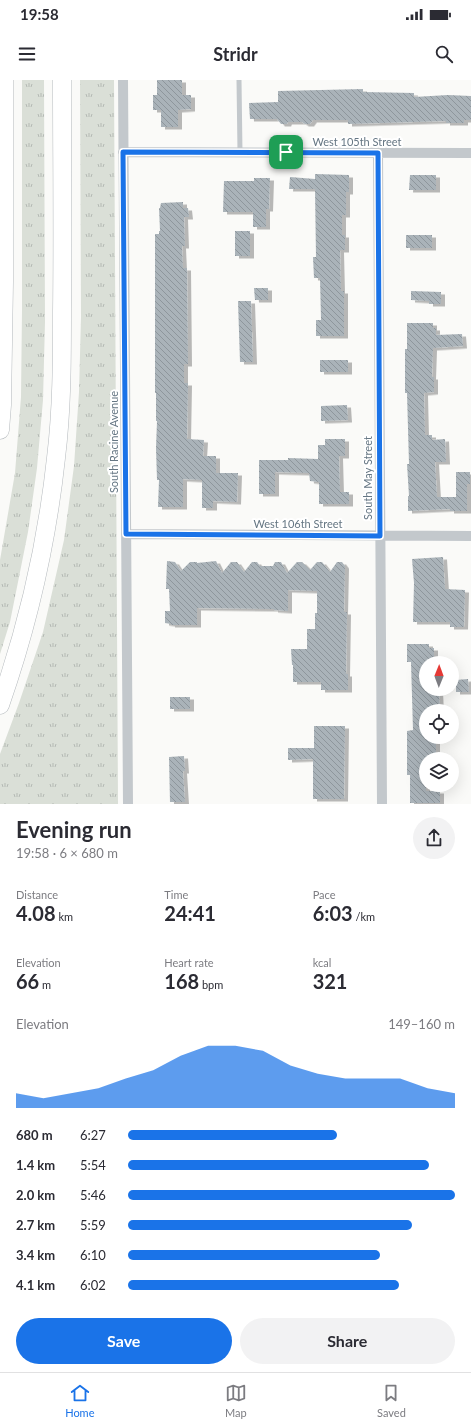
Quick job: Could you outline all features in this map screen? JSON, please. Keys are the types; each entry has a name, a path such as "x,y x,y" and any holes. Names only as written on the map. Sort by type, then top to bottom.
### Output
{"highway":[{"path":"0,430 2,405 4,282 4,80"},
{"path":"0,705 14,665 33,594 47,528 57,457 62,382 62,80"}],"street":[{"name":"South Racine Avenue","path":"123,80 128,804"},
{"name":"West 105th Street","path":"123,152 471,153"},
{"name":"South May Street","path":"378,153 382,804"},
{"name":"West 106th Street","path":"126,534 471,536"}],"lane":[{"path":"240,80 240,152"}],"green space":[{"path":"22,80 44,80 45,322 43,400 37,468 28,532 10,622 0,654 0,560 15,473 21,397"},
{"path":"80,80 114,80 118,804 0,804 0,754 43,632 64,540 74,466 79,392 81,317"}],"building":[{"path":"157,80 182,80 182,95 191,95 191,109 178,110 178,127 161,127 161,110 153,110 153,95 157,95"},
{"path":"363,89 363,92 414,93 414,97 448,95 471,96 471,120 464,120 464,123 446,123 446,121 348,124 348,120 313,120 310,124 305,124 302,122 288,122 287,124 281,124 277,119 250,119 249,103 278,102 278,91"},
{"path":"315,174 349,175 349,192 346,192 346,215 342,215 342,235 345,235 345,250 340,250 341,291 344,291 344,336 316,336 316,320 321,320 320,278 314,278 313,257 316,257 315,189 289,189 290,177 315,179"},
{"path":"410,175 436,175 436,190 409,190"},
{"path":"254,178 270,178 269,209 266,209 266,227 253,227 253,212 223,212 224,181 254,181"},
{"path":"183,202 183,208 188,208 189,217 184,217 185,246 182,246 183,268 187,268 188,364 184,364 184,383 188,383 187,439 204,440 203,456 216,456 216,473 238,473 237,502 213,501 213,508 202,508 202,480 183,479 183,507 158,507 159,480 157,480 157,421 155,393 155,234 159,234 160,231 159,208 161,203"},
{"path":"235,231 250,231 250,256 235,256"},
{"path":"406,235 432,235 432,248 406,248"},
{"path":"254,288 268,288 268,300 255,300"},
{"path":"411,291 441,292 441,304 429,304 429,301 411,300"},
{"path":"238,301 251,301 253,362 240,362"},
{"path":"407,323 433,323 433,328 436,328 436,335 462,334 463,346 433,348 432,377 434,377 434,392 424,393 425,435 432,435 432,440 445,439 446,462 435,462 437,497 456,497 456,472 470,472 470,484 467,484 467,511 450,511 450,509 408,511 409,496 407,464 409,464 407,393 405,393 405,349 407,349"},
{"path":"320,360 348,360 348,372 320,372"},
{"path":"347,405 348,420 321,421 321,406"},
{"path":"325,439 345,439 345,456 339,456 340,492 349,492 349,504 319,504 319,482 310,481 309,473 275,472 275,494 259,494 259,460 288,460 288,458 318,459 318,445 325,445"},
{"path":"443,557 445,589 465,590 464,627 450,627 450,622 413,622 414,583 412,559"},
{"path":"167,561 175,562 181,571 190,562 197,563 216,561 222,573 231,562 237,562 244,572 252,562 257,562 260,566 273,566 275,562 281,562 287,573 297,562 302,562 310,570 317,562 322,562 330,572 337,562 342,562 345,566 344,612 347,612 346,674 348,674 348,690 321,690 321,682 293,682 291,649 307,649 307,629 315,629 317,591 288,590 288,611 274,609 197,608 197,625 171,625 165,623 165,611 170,611 169,589 166,589"},
{"path":"407,644 429,644 429,648 434,648 434,656 419,656 419,696 439,696 440,704 419,704 419,744 436,744 436,752 419,752 419,792 440,792 440,803 410,803 410,775 407,775 407,731 413,730 411,662 407,662"},
{"path":"468,679 469,692 459,692 459,680"},
{"path":"170,697 190,697 190,709 170,709"},
{"path":"314,726 345,726 344,799 313,799 313,759 288,760 288,748 314,748"},
{"path":"184,756 185,771 183,771 185,802 170,802 169,757"}],"route":[{"path":"123,152 286,152 378,153 380,536 126,534 123,152"}]}
